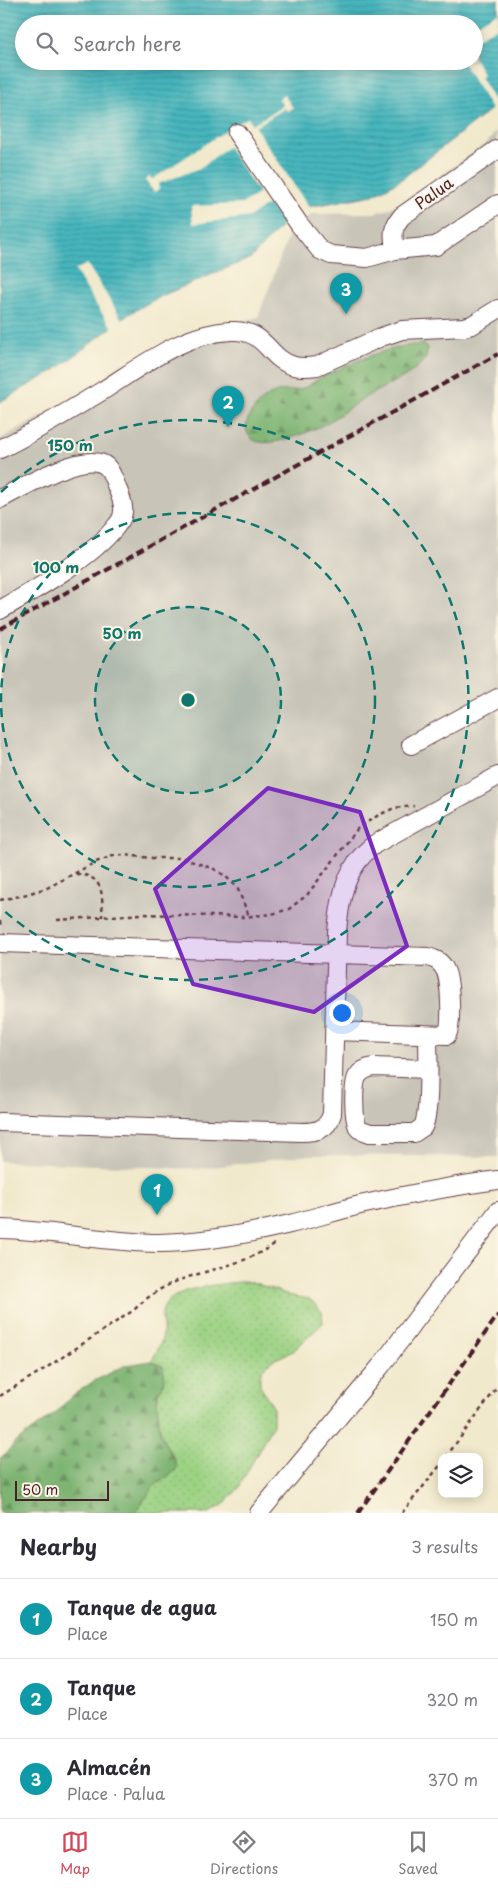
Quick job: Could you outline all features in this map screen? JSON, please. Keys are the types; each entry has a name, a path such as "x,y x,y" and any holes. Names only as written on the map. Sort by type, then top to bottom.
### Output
{"street":[{"path":"237,133 299,224 320,250 331,255 367,258 395,250 436,246 498,204"},
{"name":"Palua","path":"395,250 393,233 395,224 402,216 498,149"},
{"path":"0,449 78,406 154,358 196,337 215,332 248,332 262,340 278,358 296,367 306,368 317,366 381,337 402,330 468,326 498,309"},
{"path":"0,499 43,476 71,465 98,463 106,466 122,498 124,508 123,517 118,525 105,538 41,586 0,610"},
{"path":"411,745 498,698"},
{"path":"0,1122 292,1132 318,1131 327,1124 332,1114 339,911 344,887 353,866 375,844 498,776"},
{"path":"0,943 428,957 441,962 446,972 448,984 448,1033 444,1036 335,1032"},
{"path":"428,1035 428,1069 425,1122 420,1130 414,1133 370,1133 359,1129 355,1122 356,1079 361,1072 374,1067 428,1069"},
{"path":"0,1229 103,1240 159,1243 251,1232 434,1190 498,1180"},
{"path":"259,1513 380,1367 498,1211"}],"path":[{"path":"58,920 142,914 221,917 249,916 283,911 298,903 307,895 354,833 377,816 394,808 411,806 434,811"},
{"path":"0,901 47,888 113,856 182,858 214,869 224,875 237,888 249,916"},
{"path":"75,874 92,877 100,885 103,902 102,917"},
{"path":"0,1396 134,1310 162,1288 187,1276 236,1263 278,1242"},
{"path":"449,1453 498,1386"},
{"path":"402,1513 438,1468"}],"highlighted area":[{"path":"268,788 360,812 407,946 314,1012 193,984 155,889"}],"shaded area":[{"path":"497,118 498,1157 309,1155 197,1169 0,1161 0,439 191,332 258,317 291,229 313,214 374,213 386,210 403,201 487,143 497,130"}],"green space":[{"path":"424,344 427,348 426,357 414,370 366,397 323,425 291,438 268,443 252,439 247,433 246,427 251,413 268,396 278,392 304,388 324,376 384,351"},
{"path":"252,1282 292,1296 310,1299 322,1312 323,1323 293,1351 271,1361 262,1370 260,1386 273,1407 273,1424 238,1489 223,1505 209,1513 134,1513 155,1485 175,1471 175,1460 161,1436 157,1405 158,1394 165,1379 157,1363 151,1361 162,1340 162,1313 166,1304 173,1297 195,1288"},
{"path":"151,1361 163,1366 165,1379 158,1394 157,1405 160,1431 177,1466 175,1471 155,1485 134,1513 0,1513 0,1458 12,1448 14,1443 54,1414 73,1395 94,1381 126,1365"}],"water":[{"path":"0,0 498,0 498,104 399,181 373,195 308,207 289,218 251,258 159,297 129,314 57,369 0,402"}],"pier":[{"path":"498,12 498,27 483,35 483,21"},
{"path":"467,70 481,70 483,74 480,77 498,107 493,112"},
{"path":"284,95 293,108 287,111 285,108 255,127 310,209 301,213 287,224 268,204 249,217 193,224 191,206 242,204 259,193 228,147 200,168 158,184 159,189 154,192 145,180 149,177 153,179 234,125 248,118 252,124 267,116 283,106 279,99"},
{"path":"87,264 123,321 113,329 75,270"}],"railway":[{"path":"0,629 498,354"},
{"path":"358,1513 498,1315"}],"place":[{"name":"Almacén","path":"346,314"},
{"name":"Tanque","path":"228,427"},
{"name":"Tanque de agua","path":"157,1215"}]}
